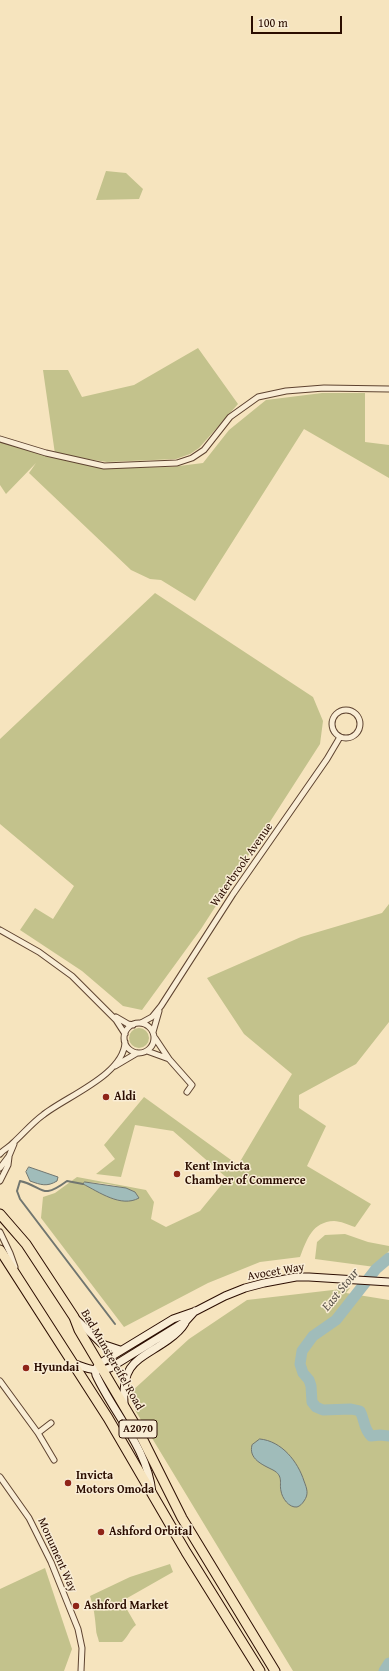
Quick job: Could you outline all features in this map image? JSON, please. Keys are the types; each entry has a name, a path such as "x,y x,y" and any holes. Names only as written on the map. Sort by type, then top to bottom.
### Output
{"highway":[{"name":"Bad Munstereifel Road","path":"1,1214 26,1244 74,1317 79,1330 99,1368 124,1403 182,1518 275,1671"},
{"name":"A2070","path":"0,1250 75,1364 224,1615 260,1671"}],"street":[{"path":"0,439 46,453 104,466 177,463 192,458 204,450 230,417 258,397 286,391 324,388 389,389"},
{"path":"350,710 358,716 360,724 357,733 349,738 340,737 336,734 332,725 335,716 342,711 350,710"},
{"name":"Waterbrook Avenue","path":"141,1023 152,1017 161,1006 233,894 327,759 340,737"},
{"path":"0,930 39,952 72,976 107,1010 125,1034"},
{"name":"Waterbrook Avenue","path":"153,1032 161,1006"},
{"path":"107,1010 123,1021 133,1024 141,1023 148,1026 169,1059 192,1085 187,1092"},
{"path":"110,1070 123,1053 125,1034 128,1028 133,1024"},
{"path":"0,1154 14,1143 27,1128 44,1114 86,1089 110,1070 137,1053 147,1051 153,1046 155,1038"},
{"path":"125,1042 130,1050 137,1053"},
{"path":"147,1051 169,1059"},
{"path":"0,1181 8,1165 9,1156 14,1143"},
{"path":"0,1168 9,1156"},
{"path":"0,1232 4,1237 16,1274"},
{"path":"0,1255 9,1264"},
{"name":"Avocet Way","path":"99,1368 120,1350 172,1319 196,1311 225,1296 245,1288 296,1277 389,1282"},
{"name":"Avocet Way","path":"124,1403 124,1384 131,1366 179,1332 186,1321 196,1311"},
{"path":"74,1317 102,1344 120,1350"},
{"name":"Avocet Way","path":"99,1368 116,1364 186,1321"},
{"path":"75,1364 99,1368 99,1381 119,1414 144,1462 151,1482 152,1493"},
{"path":"0,1381 38,1433 54,1460"},
{"path":"38,1433 52,1423"},
{"name":"Monument Way","path":"0,1477 29,1518 51,1562 78,1630 82,1648 81,1671"}],"shaded area":[{"path":"106,171 126,173 143,189 139,199 96,200"},
{"path":"198,348 238,404 199,448 190,454 176,459 107,462 55,454 43,370 68,370 82,397 134,385"},
{"path":"322,393 365,393 365,442 389,445 389,478 304,429 195,601 161,580 150,579 131,570 29,473 36,463 6,494 0,485 0,442 104,468 171,467 203,463 229,430 266,400"},
{"path":"155,593 313,697 323,721 320,744 201,929 142,1010 123,1006 82,971 20,930 35,908 53,919 74,886 0,824 0,739"},
{"path":"389,904 389,1022 356,1064 299,1095 299,1108 326,1126 307,1166 371,1204 355,1227 342,1222 334,1221 327,1222 315,1228 308,1238 300,1257 260,1262 208,1283 124,1327 41,1218 43,1197 55,1193 77,1177 146,1190 154,1202 151,1219 166,1227 200,1211 227,1178 173,1131 135,1125 121,1177 96,1174 115,1159 104,1145 144,1097 238,1165 292,1074 244,1034 207,978 301,937 382,913","holes":["86,1182 123,1187 130,1190 139,1198"]},
{"path":"139,1028 146,1031 149,1038 146,1045 139,1048 132,1045 129,1038 132,1031"},
{"path":"345,1234 368,1242 389,1246 389,1251 375,1267 315,1259 317,1242 325,1235"},
{"path":"350,1288 346,1293 389,1300 389,1671 293,1671 135,1410 139,1406 131,1392 189,1339 247,1300"},
{"path":"170,1564 173,1572 122,1601 136,1625 124,1640 122,1642 99,1642 90,1596 130,1577"},
{"path":"45,1568 72,1649 64,1671 0,1671 0,1589"}],"water":[{"path":"29,1167 58,1177 57,1181 44,1185 30,1181 26,1172"},
{"path":"85,1182 126,1188 135,1192 139,1198 132,1201 125,1201 110,1198 83,1184"},
{"path":"260,1439 282,1448 298,1467 307,1491 306,1498 299,1506 294,1507 286,1502 282,1494 279,1475 254,1458 251,1450 252,1445"}],"waterway":[{"path":"83,1184 67,1181 58,1187 47,1191 20,1181 17,1191 20,1199 115,1324"},
{"name":"East Stour","path":"389,1258 376,1269 336,1320 313,1336 302,1351 300,1364 303,1373 309,1380 312,1402 316,1407 323,1410 351,1409 360,1411 368,1433 371,1436 389,1436"},
{"name":"East Stour","path":"384,1671 389,1663"}],"place":[{"name":"Aldi","path":"106,1097"},
{"name":"Kent Invicta Chamber of Commerce","path":"177,1174"},
{"name":"Hyundai","path":"26,1368"},
{"name":"Invicta Motors Omoda","path":"68,1483"},
{"name":"Ashford Orbital","path":"101,1532"},
{"name":"Ashford Market","path":"76,1606"}]}
